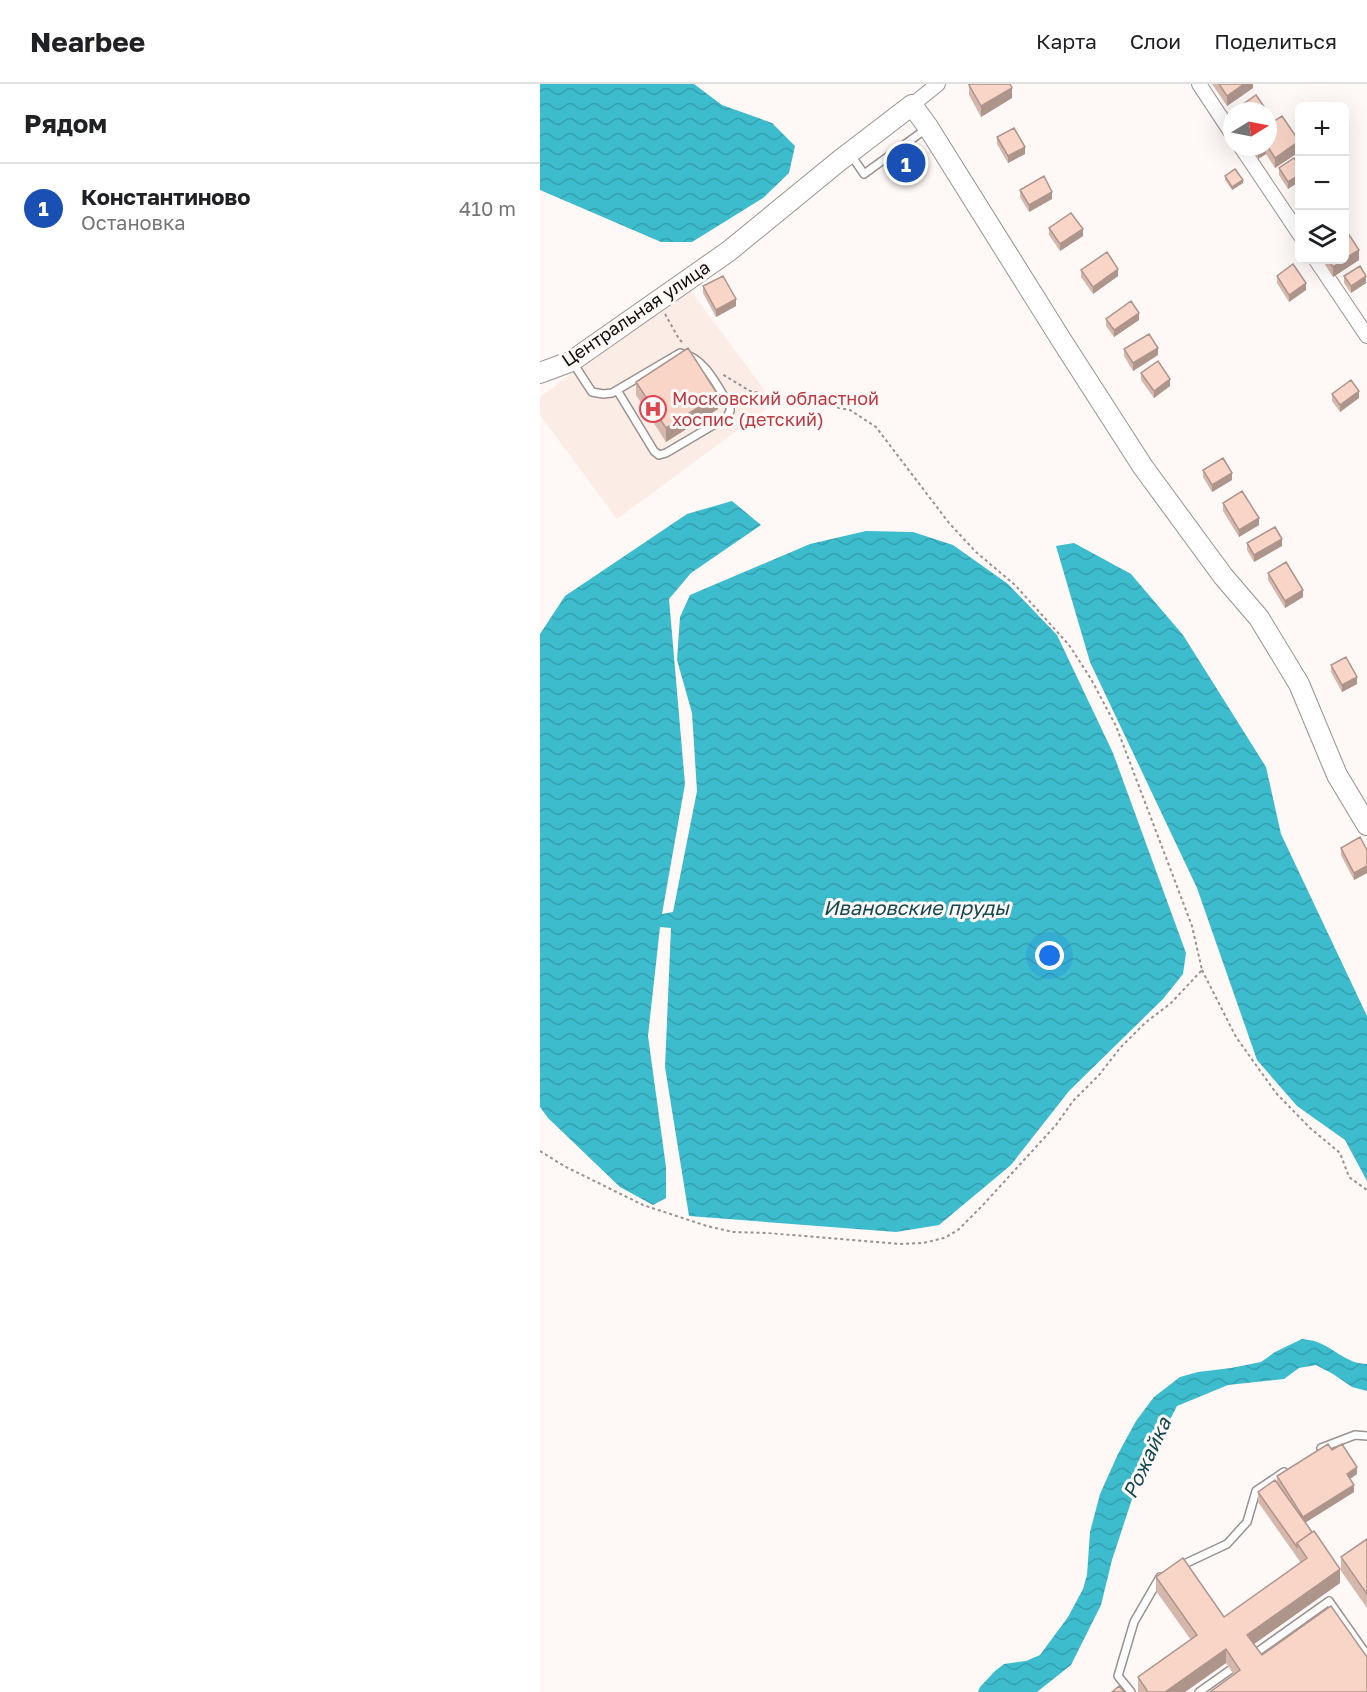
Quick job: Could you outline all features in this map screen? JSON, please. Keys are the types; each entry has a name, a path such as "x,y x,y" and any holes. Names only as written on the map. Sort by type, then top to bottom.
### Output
{"street":[{"path":"937,84 912,105 1143,467 1223,576 1259,618 1299,684 1337,775 1367,825"},
{"path":"1199,84 1223,120"},
{"name":"Центральная улица","path":"540,373 572,361 729,251 912,105"},
{"path":"1247,156 1295,229"},
{"path":"1319,264 1367,336"}],"lane":[{"path":"844,157 864,174 928,128"},
{"path":"572,361 592,392 603,394 617,390 680,353 688,354 704,366 730,407 730,411 727,417 666,453 659,454 654,451 617,390"},
{"path":"1311,1454 1355,1435 1367,1436"},
{"path":"1173,1569 1227,1544 1247,1522 1256,1491 1293,1467"},
{"path":"1131,1692 1118,1676 1134,1622 1162,1574"},
{"path":"1252,1655 1329,1601 1367,1655"},
{"path":"1199,1692 1230,1670"}],"path":[{"path":"657,302 679,339 686,346"},
{"path":"716,370 750,391 850,410 876,427 949,523 976,552 1015,585 1070,645 1116,726 1192,926 1202,970 1236,1037 1276,1093 1310,1128 1340,1153 1349,1177 1367,1190"},
{"path":"540,1151 564,1166 643,1205 733,1232 899,1244 944,1238 957,1230 982,1206 1056,1125 1073,1101 1099,1075 1120,1048 1145,1023 1171,1003 1202,970"}],"shaded area":[{"name":"Московский областной хоспис (детский)","path":"688,287 774,403 617,519 540,415 540,397"}],"water":[{"path":"540,84 694,84 722,105 772,123 795,146 789,173 763,198 692,242 661,242 540,190"},
{"name":"Ивановские пруды","path":"732,501 761,525 691,573 669,599 685,784 662,914 673,912 697,791 692,713 677,660 680,617 690,595 810,544 866,531 913,532 953,545 1008,584 1057,635 1113,753 1186,953 1183,974 1163,999 1069,1091 1011,1165 939,1225 896,1232 689,1216 665,1067 671,928 660,927 648,1036 666,1167 666,1198 653,1205 620,1187 548,1118 540,1107 540,634 565,596 687,514"},
{"path":"1074,543 1131,574 1183,635 1266,767 1281,834 1367,1016 1367,1181 1345,1140 1297,1106 1257,1060 1197,888 1090,662 1056,546"},
{"name":"Рожайка","path":"1302,1339 1315,1341 1347,1359 1367,1364 1367,1391 1352,1387 1316,1365 1299,1368 1284,1379 1228,1385 1177,1406 1149,1460 1131,1502 1112,1560 1101,1605 1071,1665 1037,1692 978,1692 980,1687 1004,1664 1026,1661 1040,1655 1068,1617 1083,1589 1087,1575 1090,1532 1100,1494 1136,1421 1154,1397 1180,1377 1261,1362 1275,1352"}],"building":[{"path":"969,84 1010,84 1012,88 981,106"},
{"path":"1219,84 1244,84 1227,96"},
{"path":"1256,95 1261,102 1246,102"},
{"path":"1282,116 1295,135 1295,144 1275,158 1274,156 1277,156 1277,119"},
{"path":"1014,128 1025,147 1008,156 997,137"},
{"path":"1294,158 1295,178 1288,182 1279,168"},
{"path":"1235,169 1243,180 1232,187 1225,176"},
{"path":"1044,176 1052,192 1029,205 1020,190"},
{"path":"1071,213 1083,229 1060,244 1049,228"},
{"path":"1349,235 1359,250 1349,256"},
{"path":"1107,252 1118,269 1093,287 1081,270"},
{"path":"1293,264 1306,283 1289,295 1277,276"},
{"path":"1360,266 1366,276 1351,286 1344,276"},
{"path":"723,276 736,299 716,310 703,286"},
{"path":"1131,301 1139,313 1114,330 1106,319"},
{"path":"1149,334 1158,348 1133,363 1124,349"},
{"path":"688,348 718,395 666,428 636,382"},
{"path":"1158,361 1170,379 1154,391 1141,373"},
{"path":"1351,380 1359,391 1340,405 1332,394"},
{"path":"1223,458 1232,473 1212,485 1203,470"},
{"path":"1242,491 1259,518 1239,530 1223,503"},
{"path":"1275,527 1282,539 1254,555 1247,543"},
{"path":"1286,562 1303,590 1285,601 1268,573"},
{"path":"1346,657 1357,677 1342,685 1331,665"},
{"path":"1360,837 1367,850 1367,866 1354,873 1341,848"},
{"path":"1328,1444 1332,1450 1342,1444 1357,1467 1347,1474 1354,1485 1303,1517 1277,1476"},
{"path":"1275,1480 1312,1532 1297,1543 1297,1547 1258,1492"},
{"path":"1314,1531 1340,1569 1247,1635 1262,1655 1331,1606 1367,1657 1367,1692 1210,1692 1240,1670 1226,1649 1165,1692 1148,1692 1138,1677 1197,1635 1156,1577 1183,1558 1224,1617 1307,1558 1297,1543"},
{"path":"1367,1539 1367,1594 1341,1557"},
{"path":"1119,1686 1124,1692 1112,1692"}],"place":[{"name":"Константиново","path":"906,163"},
{"name":"Московский областной хоспис (детский)","path":"653,409"}]}
